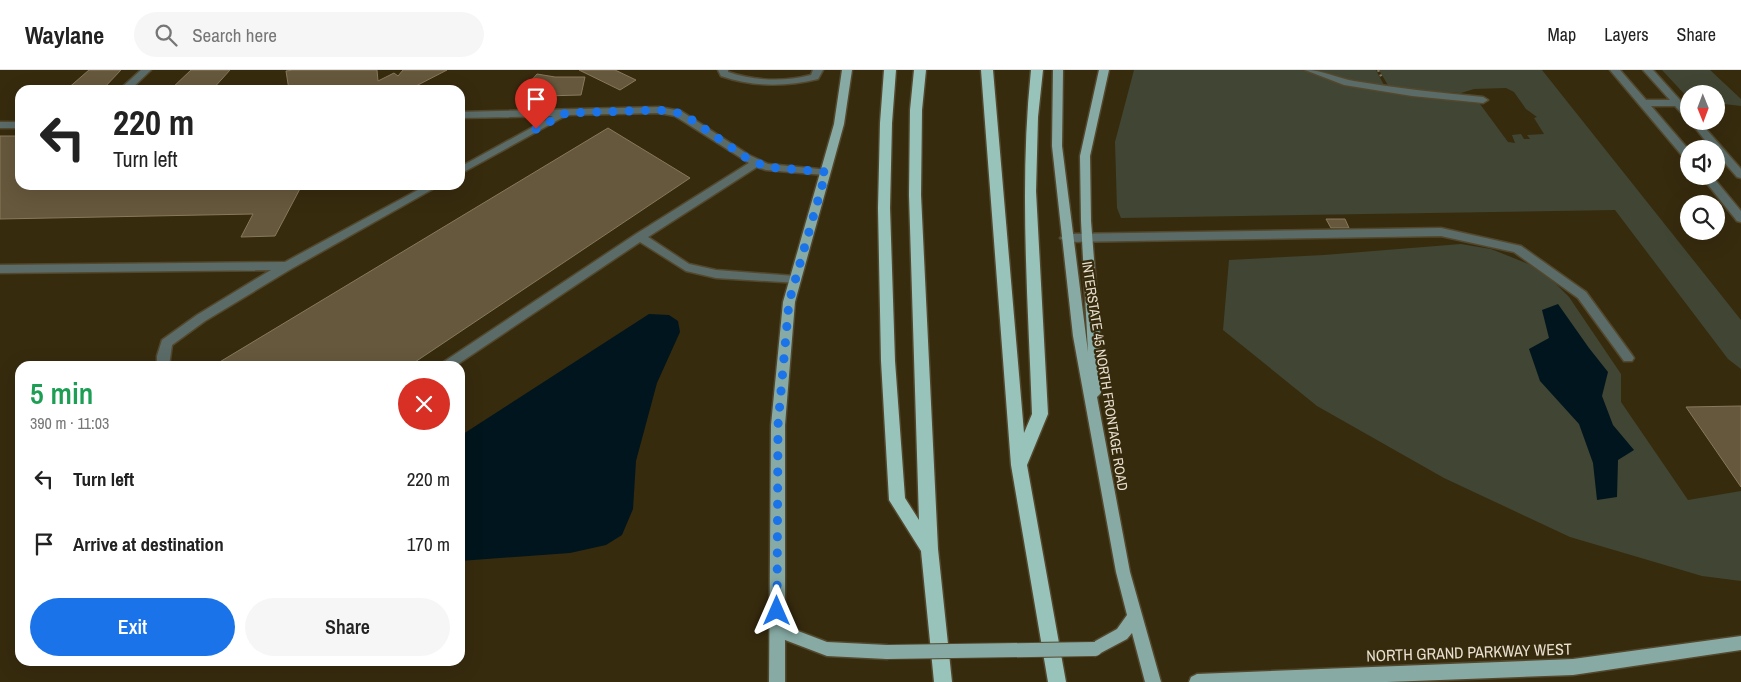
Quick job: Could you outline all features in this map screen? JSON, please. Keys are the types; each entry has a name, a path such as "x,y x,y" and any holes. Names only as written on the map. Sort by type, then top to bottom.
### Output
{"highway":[{"path":"890,70 886,123 884,208 888,360 897,500 929,549"},
{"path":"920,70 916,110 915,195 929,549 943,682"},
{"path":"987,70 1019,465 1056,682"},
{"path":"1019,465 1040,414 1030,191 1032,117 1036,70"}],"main road":[{"path":"777,682 778,425 789,302 839,124 847,70"},
{"name":"INTERSTATE 45 NORTH FRONTAGE ROAD","path":"1058,70 1057,146 1066,238 1079,336 1123,572 1153,682"},
{"path":"1096,435 1094,335 1087,238 1085,156 1104,70"},
{"path":"777,630 826,649 887,652 1094,649 1122,634 1135,617"},
{"name":"NORTH GRAND PARKWAY WEST","path":"1197,682 1574,667 1741,643"}],"street":[{"path":"130,85 146,70"},
{"path":"723,70 724,74 741,81 798,82 815,77 818,70"},
{"path":"1310,70 1344,82 1412,93 1483,100"},
{"path":"1615,70 1680,146"},
{"path":"1648,70 1680,106"},
{"path":"1643,103 1677,103"},
{"path":"465,115 659,110 678,113 756,163 774,168 826,172"},
{"path":"465,168 566,113"},
{"path":"0,125 15,125"},
{"path":"1701,130 1741,175"},
{"path":"453,361 640,236 756,163"},
{"path":"1714,185 1741,218"},
{"path":"163,361 166,342 201,318 287,266 426,190"},
{"path":"1066,238 1441,232 1517,249 1582,295 1628,358"},
{"path":"640,236 686,267 716,274 795,280"},
{"path":"0,269 287,266"}],"green space":[{"path":"1134,70 1305,70 1326,78 1369,89 1480,104 1508,142 1515,143 1512,135 1521,134 1524,139 1530,139 1527,135 1544,134 1534,118 1537,117 1526,109 1514,92 1506,88 1474,89 1461,93 1411,91 1389,87 1379,70 1542,70 1741,320 1741,369 1728,359 1615,210 1121,218 1117,208 1115,142"},
{"path":"1315,70 1376,70 1385,87 1346,80"},
{"path":"1662,70 1710,70 1741,99 1741,106 1725,104 1725,85 1680,85 1680,89"},
{"path":"1461,244 1491,249 1541,269 1569,297 1621,374 1621,402 1688,500 1741,491 1741,581 1702,576 1570,537 1444,478 1317,406 1223,330 1229,260 1324,255"}],"water":[{"path":"1558,304 1608,372 1602,396 1613,425 1634,450 1618,460 1617,497 1597,500 1593,463 1579,424 1540,381 1529,349 1549,338 1542,310"},
{"path":"649,314 669,315 678,321 680,332 657,383 636,461 633,509 622,535 606,545 570,553 465,561 465,433"}],"building":[{"path":"89,70 121,70 107,85 72,85"},
{"path":"191,70 230,70 216,85 175,85"},
{"path":"377,70 378,81 394,73 398,76 403,70 447,70 418,85 288,85 286,71"},
{"path":"579,70 615,70 636,80 620,90"},
{"path":"537,74 555,77 585,77 581,95 544,96 521,92"},
{"path":"608,128 690,178 416,361 221,361"},
{"path":"0,136 15,136 15,190 299,190 275,236 241,237 253,214 0,219"},
{"path":"1326,219 1345,219 1349,228 1331,228"},
{"path":"1741,406 1741,487 1686,407"}],"route":[{"path":"536,129 566,113 659,110 678,113 692,120 745,157 766,167 826,172 789,302 778,425 777,611"}]}
